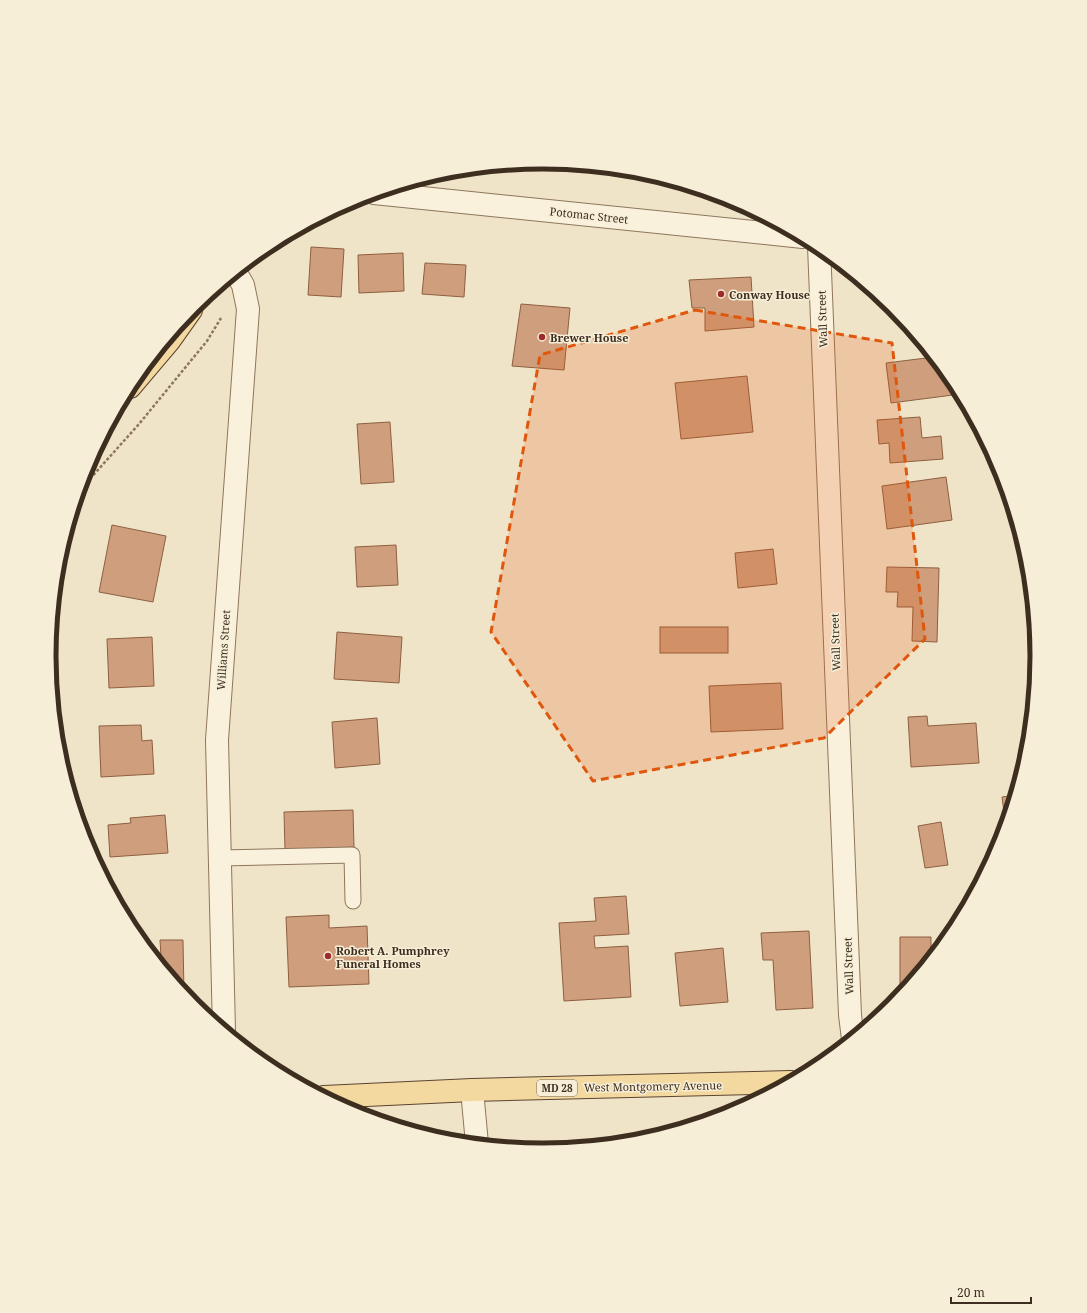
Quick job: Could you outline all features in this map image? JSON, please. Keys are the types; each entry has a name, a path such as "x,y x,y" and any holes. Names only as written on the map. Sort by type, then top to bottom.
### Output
{"main road":[{"name":"West Montgomery Avenue","path":"334,1097 472,1090 781,1082"}],"street":[{"name":"Potomac Street","path":"386,195 790,236"},
{"name":"Wall Street","path":"819,255 850,1015 852,1033"},
{"name":"Williams Street","path":"224,1024 217,740 248,309 243,286 238,277"},
{"path":"472,1090 477,1139"}],"lane":[{"path":"220,858 352,855 353,901"}],"highlighted area":[{"path":"695,310 892,343 925,639 824,738 593,781 491,632 540,355"}],"building":[{"path":"311,247 344,249 341,297 308,295"},
{"path":"403,253 404,291 359,293 358,255"},
{"path":"425,263 466,265 464,297 422,294"},
{"name":"Conway House","path":"751,277 754,327 705,331 705,308 692,308 689,280"},
{"name":"Brewer House","path":"521,304 570,308 564,370 512,366"},
{"path":"928,358 949,386 953,395 891,403 886,363"},
{"path":"747,376 753,432 681,439 675,383"},
{"path":"920,417 922,438 941,436 943,459 890,463 889,443 879,444 877,420"},
{"path":"390,422 394,482 361,484 357,424"},
{"path":"946,477 952,520 887,529 882,486"},
{"path":"112,525 166,536 153,602 99,592"},
{"path":"396,545 398,585 357,587 355,547"},
{"path":"773,549 777,584 738,588 735,553"},
{"path":"887,567 939,568 937,642 912,641 913,607 897,607 898,592 886,592"},
{"path":"660,627 728,627 728,653 660,653"},
{"path":"337,632 402,637 399,683 334,679"},
{"path":"152,637 154,686 109,688 107,639"},
{"path":"781,683 783,729 711,732 709,686"},
{"path":"927,716 928,726 976,723 979,763 911,767 908,717"},
{"path":"377,718 380,764 335,768 332,722"},
{"path":"141,725 142,741 152,740 154,774 101,777 99,726"},
{"path":"1010,796 1004,815 1002,797"},
{"path":"353,810 354,847 285,850 284,812"},
{"path":"165,815 168,853 110,857 108,825 131,823 130,818"},
{"path":"941,822 948,865 925,868 918,826"},
{"path":"626,896 629,934 594,936 595,948 628,946 631,997 564,1001 559,923 596,921 594,898"},
{"name":"Robert A. Pumphrey Funeral Homes","path":"329,915 329,928 367,926 369,984 289,987 286,917"},
{"path":"809,931 813,1008 776,1010 773,960 763,960 761,933"},
{"path":"900,937 931,937 931,952 900,988"},
{"path":"160,940 183,940 184,985 177,978 161,957"},
{"path":"723,948 728,1002 680,1006 675,953"}],"place":[{"name":"Conway House","path":"721,294"},
{"name":"Brewer House","path":"542,337"},
{"name":"Robert A. Pumphrey Funeral Homes","path":"328,956"}]}
